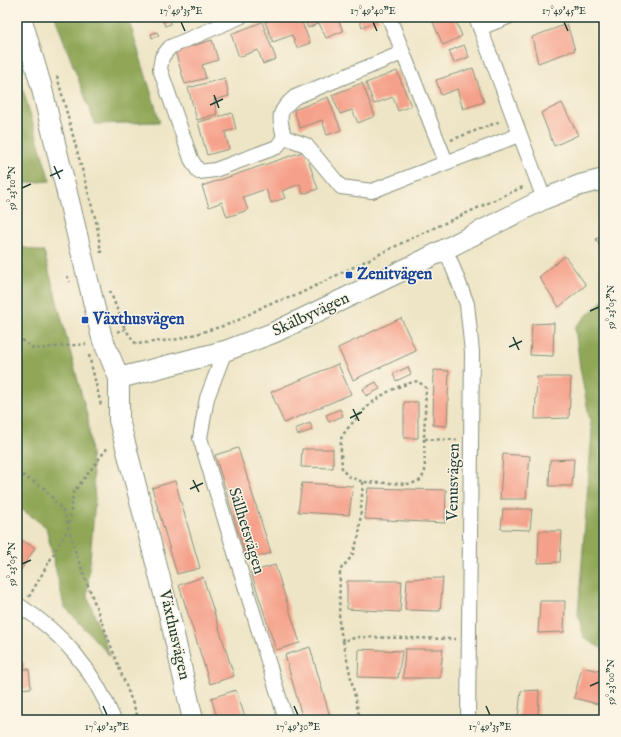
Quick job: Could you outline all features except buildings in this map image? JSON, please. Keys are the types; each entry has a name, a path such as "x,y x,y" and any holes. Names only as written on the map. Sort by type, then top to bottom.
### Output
{"street":[{"name":"Växthusvägen","path":"21,17 41,85 95,341 119,378 119,420 170,617 193,720"},
{"path":"240,17 170,47 162,58 160,69 191,159 199,172 215,170 277,146 284,137 280,118 284,106 295,97 402,54"},
{"path":"389,17 402,54 446,162"},
{"path":"508,17 478,23 540,190"},
{"path":"284,137 306,145 341,187 372,191 519,135"},
{"name":"Skälbyvägen","path":"119,378 225,351 273,333 443,250 540,190 580,185 604,179"},
{"name":"Venusvägen","path":"443,250 450,260 467,304 472,352 468,720"},
{"name":"Sällhetsvägen","path":"225,351 207,398 200,438 286,720"},
{"path":"20,606 48,626 73,650 99,688 114,720"}],"path":[{"path":"439,145 512,116"},
{"path":"17,336 34,349 95,341 125,329 136,344 179,339 233,323 268,304 295,296 408,240 540,190"},
{"path":"95,341 88,351 102,408"},
{"path":"418,381 426,388 424,439 425,471 421,480 411,484 362,482 350,477 342,470 341,439 350,425 372,402 398,386 418,381"},
{"path":"424,439 472,440"},
{"path":"20,606 69,527 73,493 109,446 108,440"},
{"path":"17,472 44,488 64,512 76,554 139,720"},
{"path":"360,720 339,625 340,570 352,556 359,535 362,482"},
{"path":"343,641 358,637 469,640"}],"green space":[{"path":"55,17 128,17 160,122 95,124"},
{"path":"17,70 50,181 17,184"},
{"path":"17,246 44,252 88,419 95,499 87,596 110,656 64,606 46,527 17,506"},
{"path":"604,299 604,650 584,638 578,614 592,432 580,368 575,327"}],"place":[{"name":"Zenitvägen","path":"349,275"},
{"name":"Växthusvägen","path":"85,320"}]}
